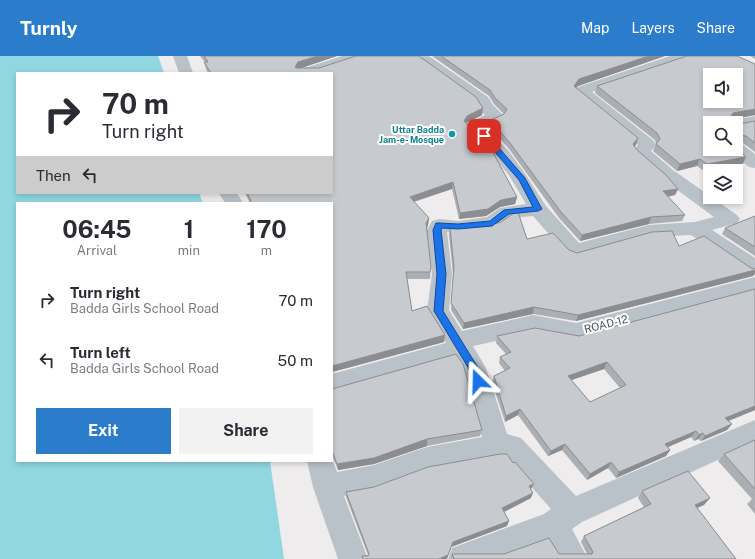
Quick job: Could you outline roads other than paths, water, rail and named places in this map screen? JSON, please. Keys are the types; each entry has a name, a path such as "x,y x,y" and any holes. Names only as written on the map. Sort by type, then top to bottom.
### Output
{"street":[{"path":"180,56 186,72"},
{"path":"307,72 356,56"},
{"path":"420,56 483,100 486,106 496,116 473,127 484,136 522,179 538,209 575,251 648,231 695,228 726,222 730,219 667,174 641,151 648,145 582,91 684,56"},
{"path":"743,123 755,121"},
{"path":"743,154 755,163"},
{"path":"498,446 463,352 438,311 442,274 437,230 439,225 458,227 492,223 507,212 538,209"},
{"path":"695,228 755,268"},
{"name":"ROAD-12","path":"333,384 463,352 533,324 576,332 755,285"},
{"path":"463,559 562,518 755,431"},
{"path":"353,559 323,474 374,478 427,459 498,446 512,446 562,518 573,559"}],"water":[{"path":"0,56 158,56 164,72 16,72 16,194 199,194 203,202 16,202 16,462 270,462 284,559 0,559"}],"place":[{"name":"Uttar Badda Jam-e- Mosque","path":"452,134"}]}
